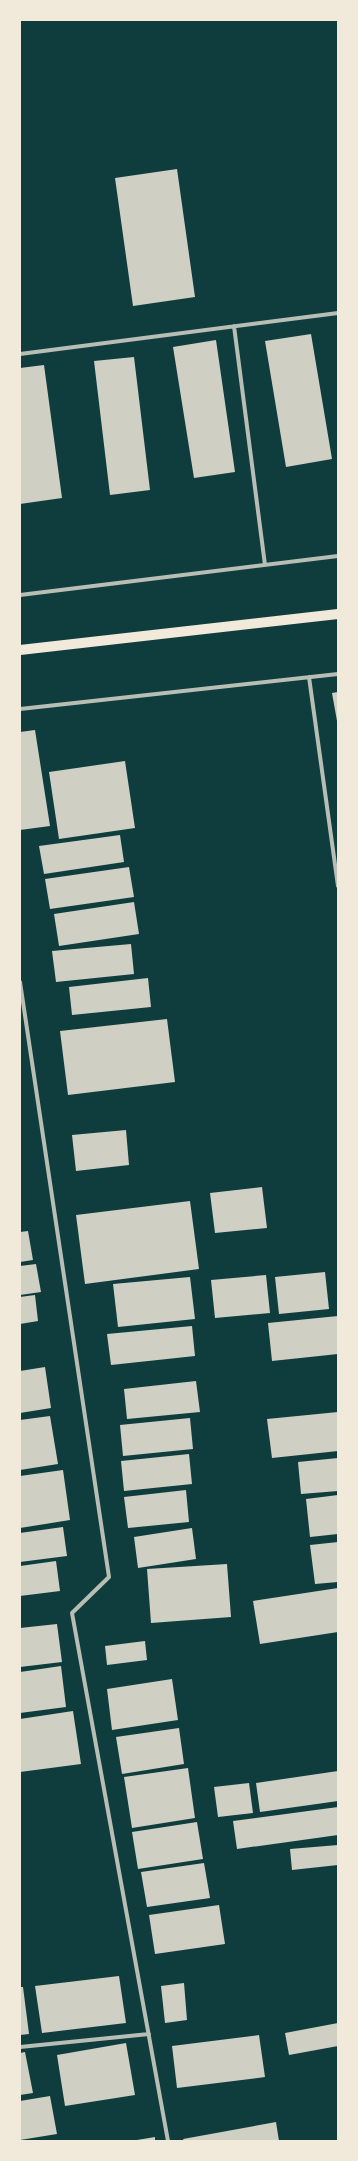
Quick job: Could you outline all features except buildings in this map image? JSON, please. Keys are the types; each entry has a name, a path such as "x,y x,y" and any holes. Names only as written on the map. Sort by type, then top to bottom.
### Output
{"main road":[{"path":"20,650 338,614"}],"street":[{"path":"20,354 338,312"},
{"path":"234,326 265,565"},
{"path":"20,595 338,556"},
{"path":"20,709 338,674"},
{"path":"309,677 338,886"},
{"path":"20,982 109,1578 72,1613 168,2141"},
{"path":"20,2047 149,2034"}]}
